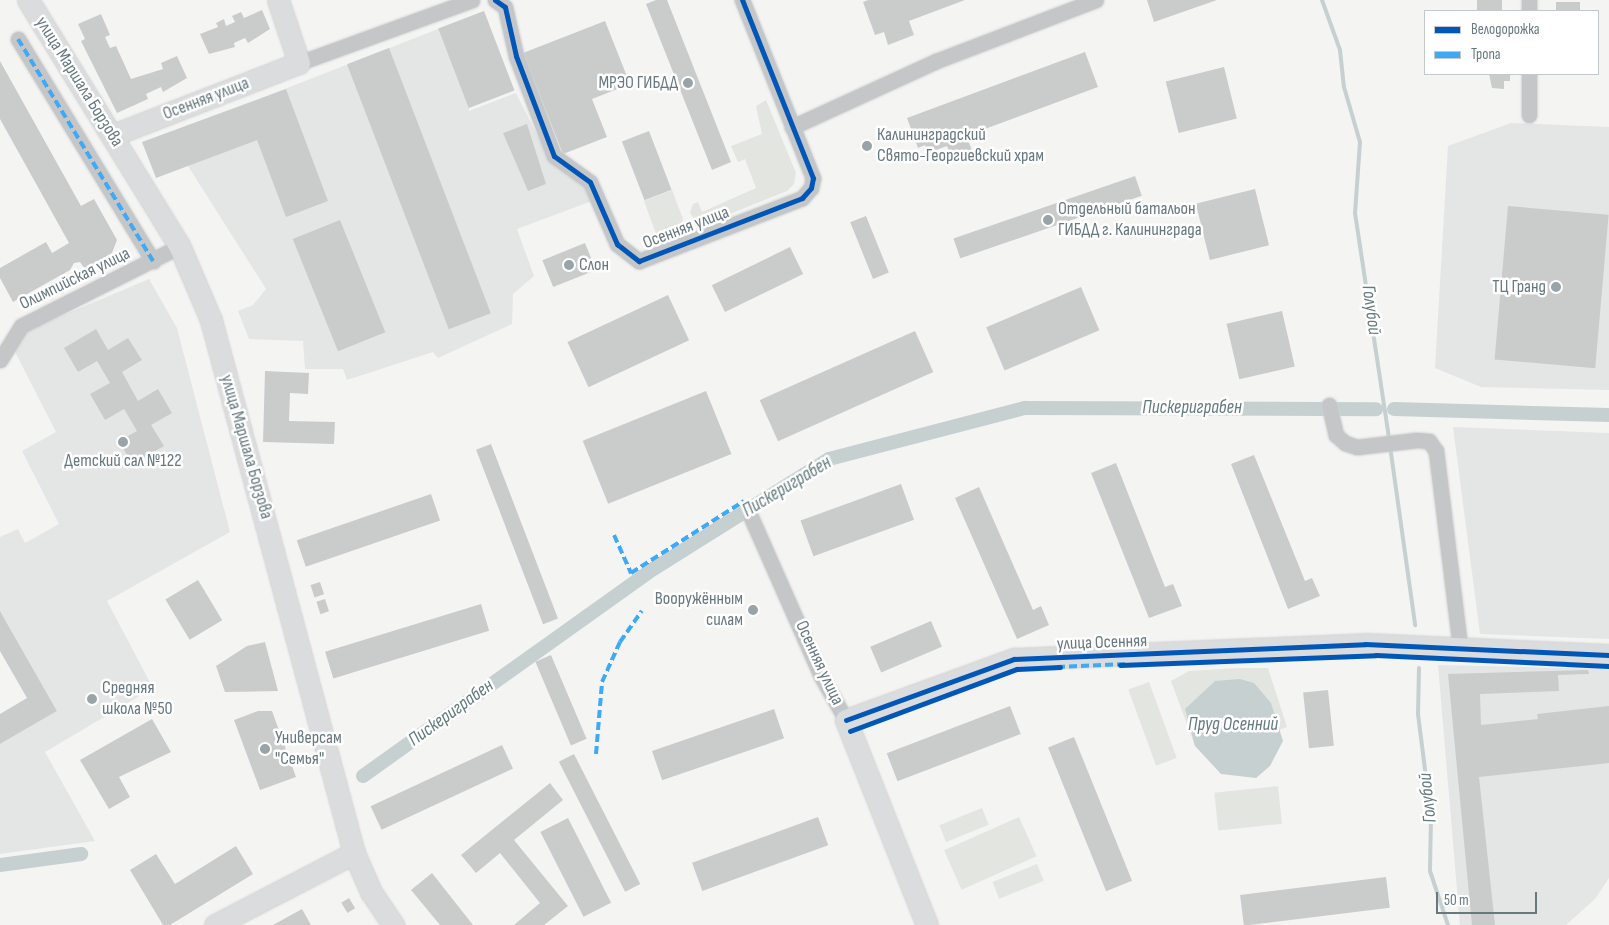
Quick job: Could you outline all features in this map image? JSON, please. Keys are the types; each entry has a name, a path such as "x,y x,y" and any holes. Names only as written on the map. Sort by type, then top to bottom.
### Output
{"street":[{"name":"улица Маршала Борзова","path":"28,0 180,246 211,320 354,852 371,892 392,925"},
{"path":"278,0 299,63"},
{"name":"Осенняя улица","path":"113,135 299,63 472,0"},
{"name":"Осенняя улица","path":"495,0 505,7 528,90 554,156 590,182 617,244 639,261 802,198 811,188 813,178 742,0"},
{"path":"792,126 936,61 1096,0"},
{"path":"18,39 153,261"},
{"path":"1529,75 1529,115"},
{"name":"Олимпийская улица","path":"0,360 21,326 180,246"},
{"path":"1331,409 1336,435 1345,443 1356,447 1417,440 1429,441 1436,450 1460,646"},
{"name":"Осенняя улица","path":"750,515 822,676 846,720 927,925"},
{"name":"улица Осенняя","path":"846,720 1014,659 1364,644 1460,646 1609,655"},
{"path":"215,925 354,852"}],"shaded area":[{"path":"484,11 514,91 469,108 469,111 516,93 548,157 585,187 592,201 517,229 534,276 513,294 512,324 438,358 433,352 347,380 343,369 305,369 303,341 249,339 238,311 253,305 266,289 188,166 175,132"},
{"path":"766,100 796,173 794,184 787,191 699,226 690,213 693,204 698,202 702,212 756,188 745,159 738,162 731,146 762,134 756,106"},
{"path":"1511,123 1609,127 1609,390 1481,387 1435,368 1448,146"},
{"path":"672,190 683,219 678,234 659,242 644,201"},
{"name":"Детский сал №122","path":"149,279 177,328 230,532 107,601 153,688 45,752 95,841 0,854 0,744 57,711 0,611 0,537 18,529 25,543 59,524 22,451 56,432 13,348 23,332"},
{"path":"1453,427 1609,433 1609,639 1480,634"},
{"path":"1438,665 1609,669 1609,878 1595,899 1566,925 1460,925"},
{"name":"Пруд Осенний","path":"1268,668 1287,727 1245,742 1195,746 1171,681 1189,671"},
{"path":"1149,682 1177,758 1156,766 1128,690"},
{"path":"1278,786 1282,824 1218,830 1214,793"},
{"path":"982,808 989,825 946,842 939,825"},
{"path":"1019,817 1036,856 962,890 944,850"},
{"path":"1037,864 1044,881 999,899 992,882"}],"water":[{"name":"Пруд Осенний","path":"1240,679 1254,683 1271,703 1283,741 1270,766 1256,778 1221,774 1195,746 1185,709 1215,681"}],"building":[{"name":"МРЭО ГИБДД","path":"656,0 667,0 731,162 712,170 646,4"},
{"path":"868,0 965,0 909,21 914,35 888,45 884,32 875,35 863,2"},
{"path":"1147,0 1217,0 1154,22"},
{"path":"1477,0 1502,0 1502,10 1477,10"},
{"path":"1556,2 1580,2 1580,10 1556,10"},
{"path":"262,10 270,29 248,43 245,38 234,43 235,47 209,54 200,34 218,27 216,23 224,19 226,26 235,22 232,16 241,12 244,18"},
{"path":"484,11 514,90 469,108 438,29"},
{"path":"101,14 110,35 105,37 110,48 116,46 131,79 163,69 161,63 177,56 187,78 163,92 161,87 146,94 148,99 117,113 81,41 85,39 78,24"},
{"path":"605,21 630,84 592,99 607,137 563,154 523,53"},
{"path":"389,48 491,313 449,329 347,64"},
{"path":"1085,52 1098,87 966,136 972,150 951,157 947,146 928,153 925,145 918,148 907,118"},
{"path":"0,61 81,206 94,199 117,240 112,253 85,269 80,262 74,263 70,270 13,302 0,278 0,268 46,242 52,253 69,243 0,119"},
{"path":"1224,67 1237,118 1179,133 1166,82"},
{"path":"1489,75 1510,75 1510,81 1504,81 1504,89 1492,88"},
{"path":"286,89 328,201 286,217 257,140 156,178 142,142"},
{"path":"527,124 546,184 528,191 503,133"},
{"path":"649,131 672,190 645,200 622,141"},
{"name":"Отдельный батальон ГИБДД г. Калининграда","path":"1135,176 1142,196 960,258 953,239"},
{"path":"1255,189 1269,245 1210,260 1196,204"},
{"name":"ТЦ Гранд","path":"1508,206 1609,215 1595,368 1495,359"},
{"path":"866,216 889,273 873,279 850,222"},
{"path":"340,220 385,332 338,351 293,239"},
{"path":"585,243 596,270 553,287 542,260"},
{"path":"790,247 803,274 725,312 712,285"},
{"path":"1081,287 1099,330 1005,371 986,327"},
{"path":"668,295 689,340 589,387 567,342"},
{"path":"1282,311 1295,367 1239,379 1226,324"},
{"path":"96,329 108,350 128,338 142,360 122,372 138,401 158,389 172,413 151,425 164,446 132,464 119,441 137,431 124,409 105,420 90,394 110,383 97,361 78,372 64,348"},
{"path":"915,331 933,372 778,441 760,400"},
{"path":"265,371 309,373 308,394 290,393 289,421 335,422 334,444 263,442"},
{"path":"706,391 731,454 608,504 583,441"},
{"path":"491,444 558,619 543,624 476,450"},
{"path":"1254,455 1305,581 1312,578 1320,596 1288,609 1231,464"},
{"path":"1116,463 1165,587 1173,584 1182,606 1149,618 1091,473"},
{"path":"901,484 914,520 813,556 800,521"},
{"path":"979,487 1033,610 1041,606 1049,625 1017,639 955,498"},
{"path":"431,494 440,520 306,567 297,540"},
{"path":"198,580 222,620 190,640 165,600"},
{"path":"320,582 324,594 315,597 310,585"},
{"path":"325,599 329,611 320,614 316,602"},
{"path":"481,604 489,631 333,678 325,652"},
{"path":"0,611 57,711 0,744 0,714 27,698 0,651"},
{"path":"931,621 942,647 881,673 870,647"},
{"path":"265,642 278,691 225,692 216,666 247,646"},
{"path":"551,655 587,739 571,745 535,662"},
{"path":"1588,670 1589,674 1558,675 1559,691 1480,694 1481,725 1538,719 1537,714 1609,706 1609,763 1479,777 1495,925 1472,925 1448,674"},
{"path":"1328,690 1334,746 1309,748 1303,693"},
{"path":"1010,706 1021,734 898,781 887,753"},
{"path":"774,709 784,738 662,780 652,751"},
{"name":"Универсам \"Семья\"","path":"258,711 272,711 296,777 260,790 234,720"},
{"path":"152,719 171,752 119,777 130,797 109,809 80,760"},
{"path":"1074,737 1132,881 1106,891 1048,747"},
{"path":"502,745 513,769 382,830 371,806"},
{"path":"574,754 640,884 625,892 559,762"},
{"path":"550,783 563,800 514,840 568,906 544,925 514,925 540,903 500,853 476,873 461,855"},
{"path":"818,817 828,845 702,891 692,863"},
{"path":"568,818 611,903 584,917 540,832"},
{"path":"236,846 253,874 170,925 163,925 130,870 156,854 175,884"},
{"path":"432,873 473,925 440,925 411,890"},
{"path":"1386,877 1390,908 1244,925 1240,895"},
{"path":"349,898 355,908 347,913 341,903"},
{"path":"302,909 311,925 273,925"}],"waterway":[{"name":"Голубой","path":"1322,0 1340,50 1344,87 1360,142 1355,213 1389,439"},
{"name":"Пискериграбен","path":"363,776 655,568 829,459 1025,408 1376,409"},
{"name":"Пискериграбен","path":"1394,409 1609,415"},
{"name":"Голубой","path":"1390,446 1415,625"},
{"name":"Голубой","path":"1419,668 1418,714 1431,817 1430,871 1448,925"},
{"name":"Пискериграбен","path":"0,865 81,854"}],"marked path":[{"path":"18,39 153,261"},
{"path":"614,535 631,573 744,501"},
{"path":"596,754 602,682 620,642 642,611"},
{"path":"1057,667 1125,664"}],"cycle path":[{"path":"495,0 505,7 516,56 554,156 590,182 617,244 639,261 802,198 811,188 813,178 742,0"},
{"path":"846,720 1014,659 1365,644 1609,655"},
{"path":"1120,665 1376,655 1609,666"},
{"path":"850,731 1017,669 1060,667"}],"place":[{"name":"МРЭО ГИБДД","path":"688,83"},
{"name":"Калининградский Свято-Георгиевский храм","path":"867,146"},
{"name":"Отдельный батальон ГИБДД г. Калининграда","path":"1048,220"},
{"name":"Слон","path":"569,265"},
{"name":"ТЦ Гранд","path":"1556,287"},
{"name":"Детский сал №122","path":"123,442"},
{"name":"Вооружённым силам","path":"753,610"},
{"name":"Средняя школа №50","path":"92,699"},
{"name":"Универсам \"Семья\"","path":"265,749"}]}
